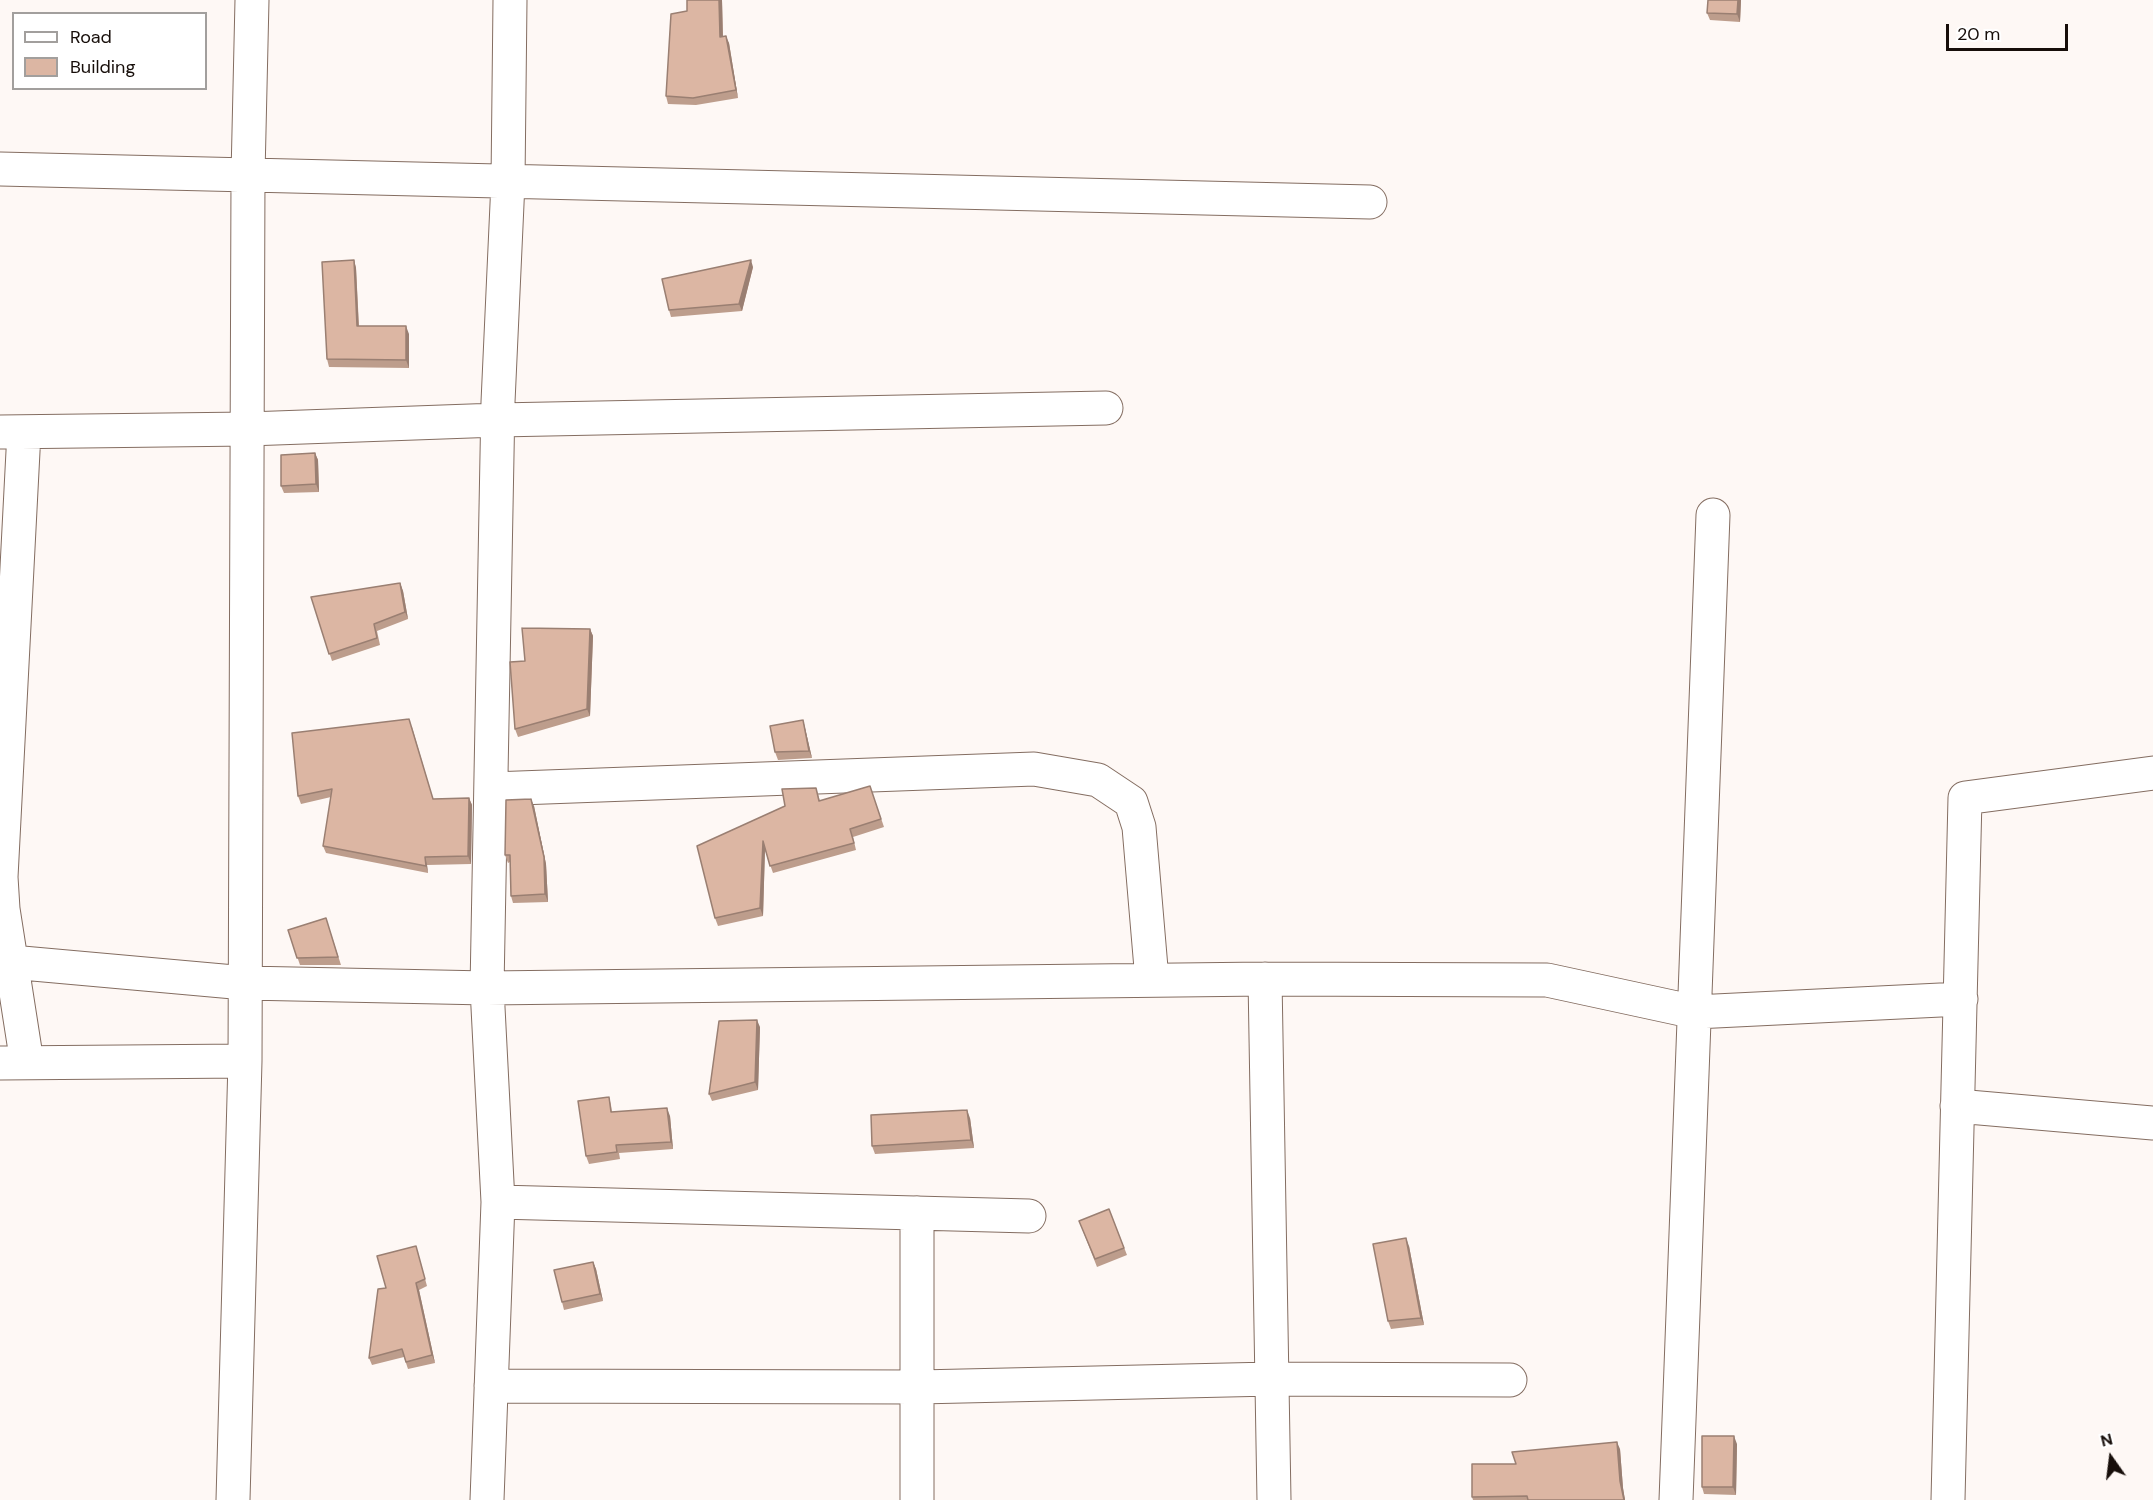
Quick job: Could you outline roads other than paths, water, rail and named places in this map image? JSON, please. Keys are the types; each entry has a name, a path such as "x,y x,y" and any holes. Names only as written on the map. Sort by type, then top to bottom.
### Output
{"street":[{"path":"233,1500 245,1061 248,175 252,0"},
{"path":"487,1500 498,1202 488,988 498,420 508,182 510,0"},
{"path":"0,169 1370,202"},
{"path":"245,1061 14,1063 11,962 3,909 2,836 12,432 248,429 498,420 1106,408"},
{"path":"1676,1500 1713,515"},
{"path":"492,789 1034,769 1098,780 1131,802 1139,827 1152,980"},
{"path":"1948,1500 1965,798 2153,773"},
{"path":"11,962 244,983 488,988 1265,979 1546,980 1695,1012 1961,999"},
{"path":"1265,979 1274,1500"},
{"path":"1957,1106 2153,1123"},
{"path":"498,1202 1029,1216"},
{"path":"916,1213 919,1387 917,1500"},
{"path":"491,1386 919,1387 1272,1379 1510,1380"}]}
